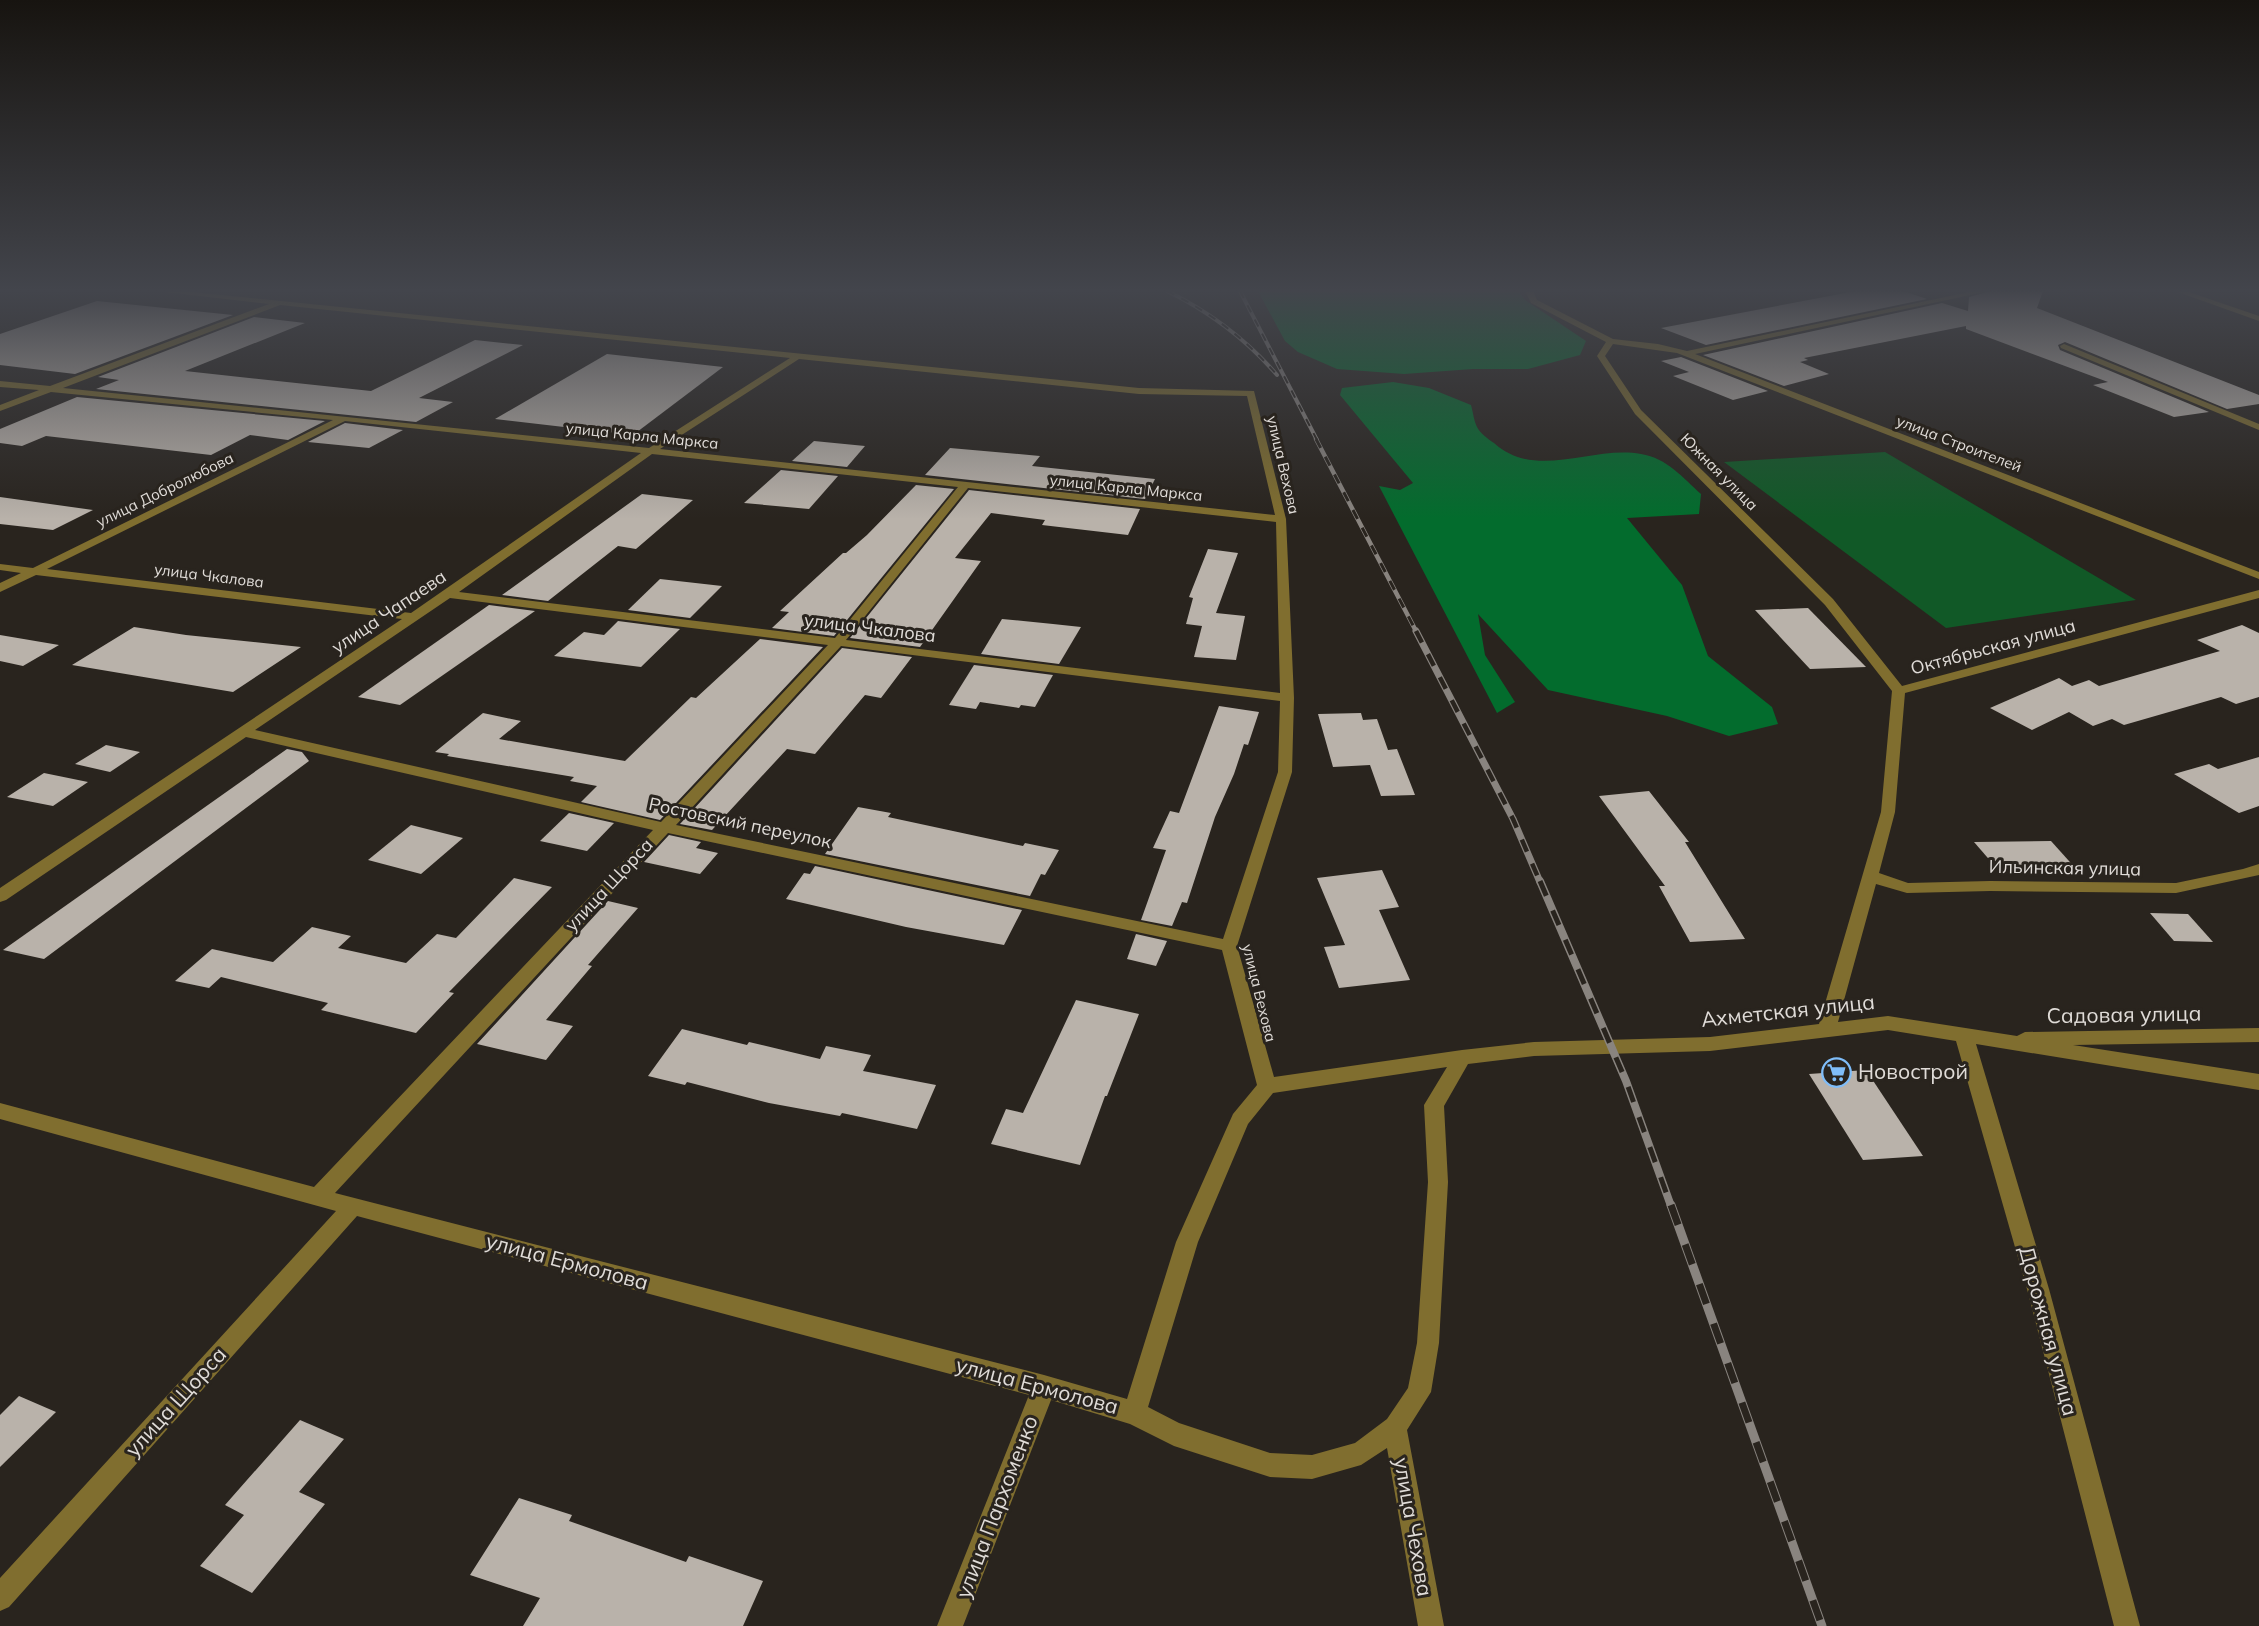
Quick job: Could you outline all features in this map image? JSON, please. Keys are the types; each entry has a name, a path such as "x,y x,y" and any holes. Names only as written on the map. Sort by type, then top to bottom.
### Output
{"street":[{"path":"0,408 108,367"},
{"name":"улица Чапаева","path":"0,896 448,594 649,452 781,367"},
{"name":"улица Вехова","path":"904,367 1139,391 1251,393 1281,519 1287,698 1285,772 1229,946 1267,1086"},
{"name":"Южная улица","path":"1608,367 1638,412 1829,602 1899,691"},
{"name":"улица Строителей","path":"1716,367 2259,576"},
{"path":"2114,367 2259,427"},
{"name":"улица Карла Маркса","path":"0,384 344,418 1281,519"},
{"name":"улица Добролюбова","path":"0,588 344,418"},
{"name":"улица Щорса","path":"318,1197 838,642 964,486"},
{"name":"улица Чкалова","path":"0,567 413,617"},
{"name":"улица Чкалова","path":"448,594 1287,698"},
{"name":"Октябрьская улица","path":"1826,1030 1888,812 1899,691 2259,594"},
{"name":"Ростовский переулок","path":"244,732 663,827 1229,946"},
{"name":"Ильинская улица","path":"1869,876 1907,888 1990,886 2176,888 2247,874 2259,869"},
{"name":"Ахметская улица","path":"1267,1086 1461,1057 1534,1049 1710,1044 1888,1023 2259,1082"},
{"name":"Садовая улица","path":"1990,1039 2259,1035"},
{"name":"Дорожная улица","path":"1964,1036 2038,1289 2127,1626"},
{"name":"улица Ермолова","path":"0,1111 1134,1413 1174,1434 1270,1465 1312,1467 1361,1453 1395,1427 1419,1392 1428,1343 1438,1182 1434,1105 1461,1057"},
{"path":"1134,1413 1187,1242 1240,1120 1267,1086"},
{"name":"улица Щорса","path":"0,1598 353,1206"},
{"name":"улица Пархоменко","path":"950,1626 1044,1388"},
{"name":"улица Чехова","path":"1395,1427 1431,1626"}],"green space":[{"path":"1332,367 1536,367 1404,374"},
{"path":"1393,382 1429,388 1471,405 1476,425 1480,431 1510,454 1546,461 1603,454 1641,454 1667,464 1681,475 1701,494 1699,514 1627,518 1682,585 1708,656 1772,707 1778,724 1729,736 1667,716 1548,690 1478,614 1485,655 1515,702 1497,713 1379,486 1400,490 1413,483 1340,395 1342,388"},
{"path":"1885,452 2136,600 1946,628 1724,462"}],"building":[{"path":"16,367 94,367 75,374"},
{"path":"124,367 195,367 185,371 371,391 420,367 480,367 419,398 453,402 416,422 96,389 119,380 98,377"},
{"path":"585,367 723,367 633,435 495,419"},
{"path":"1676,367 1706,367 1768,391 1733,400 1673,376 1689,372"},
{"path":"1734,367 1812,367 1829,374 1784,386"},
{"path":"2067,367 2101,367 2209,412 2174,417 2093,385 2108,382"},
{"path":"2125,367 2187,367 2259,395 2259,404 2227,409"},
{"path":"77,397 325,421 288,440 250,435 211,455 46,436 22,446 0,443 0,429"},
{"path":"345,423 403,430 369,448 308,442"},
{"path":"814,441 865,446 847,467 792,461"},
{"path":"950,448 1040,456 1032,466 1155,479 1145,499 925,475"},
{"path":"781,470 838,476 809,509 744,503"},
{"path":"916,485 954,489 834,636 772,628 789,612 780,611 843,553 867,535"},
{"path":"969,490 1140,509 1128,535 1042,525 1045,520 991,513 955,558 981,561 920,647 850,638"},
{"path":"642,494 693,500 636,549 618,546 548,601 502,595"},
{"path":"0,497 93,510 53,530 0,524"},
{"path":"1208,549 1238,553 1216,613 1245,616 1236,660 1194,657 1202,626 1186,624 1193,598 1189,597"},
{"path":"660,579 722,586 690,618 628,610"},
{"path":"489,605 535,611 400,705 358,697"},
{"path":"1808,608 1866,667 1810,669 1755,610"},
{"path":"1002,619 1081,627 1059,664 981,654"},
{"path":"618,621 680,629 641,667 554,656 584,632 604,635"},
{"path":"2242,625 2259,633 2259,697 2236,704 2221,697 2124,725 2112,719 2093,726 2069,712 2032,730 1990,708 2059,678 2072,686 2089,680 2099,686 2220,651 2197,640"},
{"path":"134,627 301,647 233,692 72,665"},
{"path":"0,635 59,645 23,666 0,661"},
{"path":"760,639 823,647 660,820 581,802 597,786 570,781 574,777 447,756 449,754 435,752 483,713 521,721 499,739 625,761 691,697 696,698"},
{"path":"842,648 912,657 881,698 865,695 815,754 787,749 712,830 680,824"},
{"path":"974,665 1053,675 1035,707 1021,705 1019,708 980,702 976,709 949,705"},
{"path":"1219,706 1259,712 1248,745 1244,744 1215,817 1187,903 1182,902 1172,926 1141,920 1166,850 1153,848 1170,811 1179,813"},
{"path":"1361,713 1363,720 1377,719 1388,750 1397,749 1415,795 1381,796 1370,765 1333,767 1318,714"},
{"path":"106,745 140,752 110,772 75,764"},
{"path":"287,749 302,752 309,761 44,959 3,950"},
{"path":"2259,757 2259,806 2239,813 2174,774 2209,764 2218,769"},
{"path":"44,773 88,782 53,806 7,797"},
{"path":"1649,791 1689,842 1685,842 1745,939 1690,942 1659,886 1665,886 1599,796"},
{"path":"858,807 891,813 888,817 1023,846 1025,843 1059,850 1045,875 1041,874 1030,896 825,854"},
{"path":"569,813 614,823 587,851 540,841"},
{"path":"411,825 463,838 421,874 368,860"},
{"path":"669,835 701,842 696,848 718,853 700,874 644,862"},
{"path":"2051,841 2078,871 2000,872 1974,842"},
{"path":"815,866 1022,910 1004,945 906,927 786,899 804,873 810,874"},
{"path":"1382,870 1399,907 1379,910 1410,980 1339,988 1324,947 1345,945 1317,878"},
{"path":"514,878 552,887 449,992 454,993 416,1033 321,1010 328,1003 221,977 209,988 175,981 212,949 273,962 312,927 351,936 338,948 406,963 437,934 456,938"},
{"path":"608,901 638,908 588,965 592,966 546,1020 573,1026 546,1060 477,1044"},
{"path":"2150,913 2188,914 2213,942 2174,941"},
{"path":"1136,934 1167,941 1156,966 1127,959"},
{"path":"1076,1000 1139,1014 1107,1096 1105,1096 1080,1165 991,1144 1006,1109 1023,1113"},
{"path":"682,1029 747,1045 749,1042 820,1059 826,1046 871,1055 863,1071 936,1085 917,1129 842,1113 840,1116 769,1103 687,1082 685,1085 648,1076"},
{"path":"1866,1070 1923,1156 1863,1160 1809,1074"},
{"path":"19,1396 56,1412 0,1467 0,1415"},
{"path":"300,1420 344,1439 299,1492 325,1504 252,1593 200,1566 244,1515 225,1505"},
{"path":"519,1498 572,1515 569,1521 686,1562 689,1556 763,1581 743,1626 523,1626 540,1598 470,1575"}],"railway":[{"path":"1270,367 1277,375"},
{"path":"1279,367 1317,440"},
{"path":"1316,439 1417,633"},
{"path":"1416,631 1513,819 1540,882"},
{"path":"1540,881 1626,1081 1671,1206"},
{"path":"1671,1205 1822,1626"}],"place":[{"name":"Новострой","path":"1837,1072"}]}
